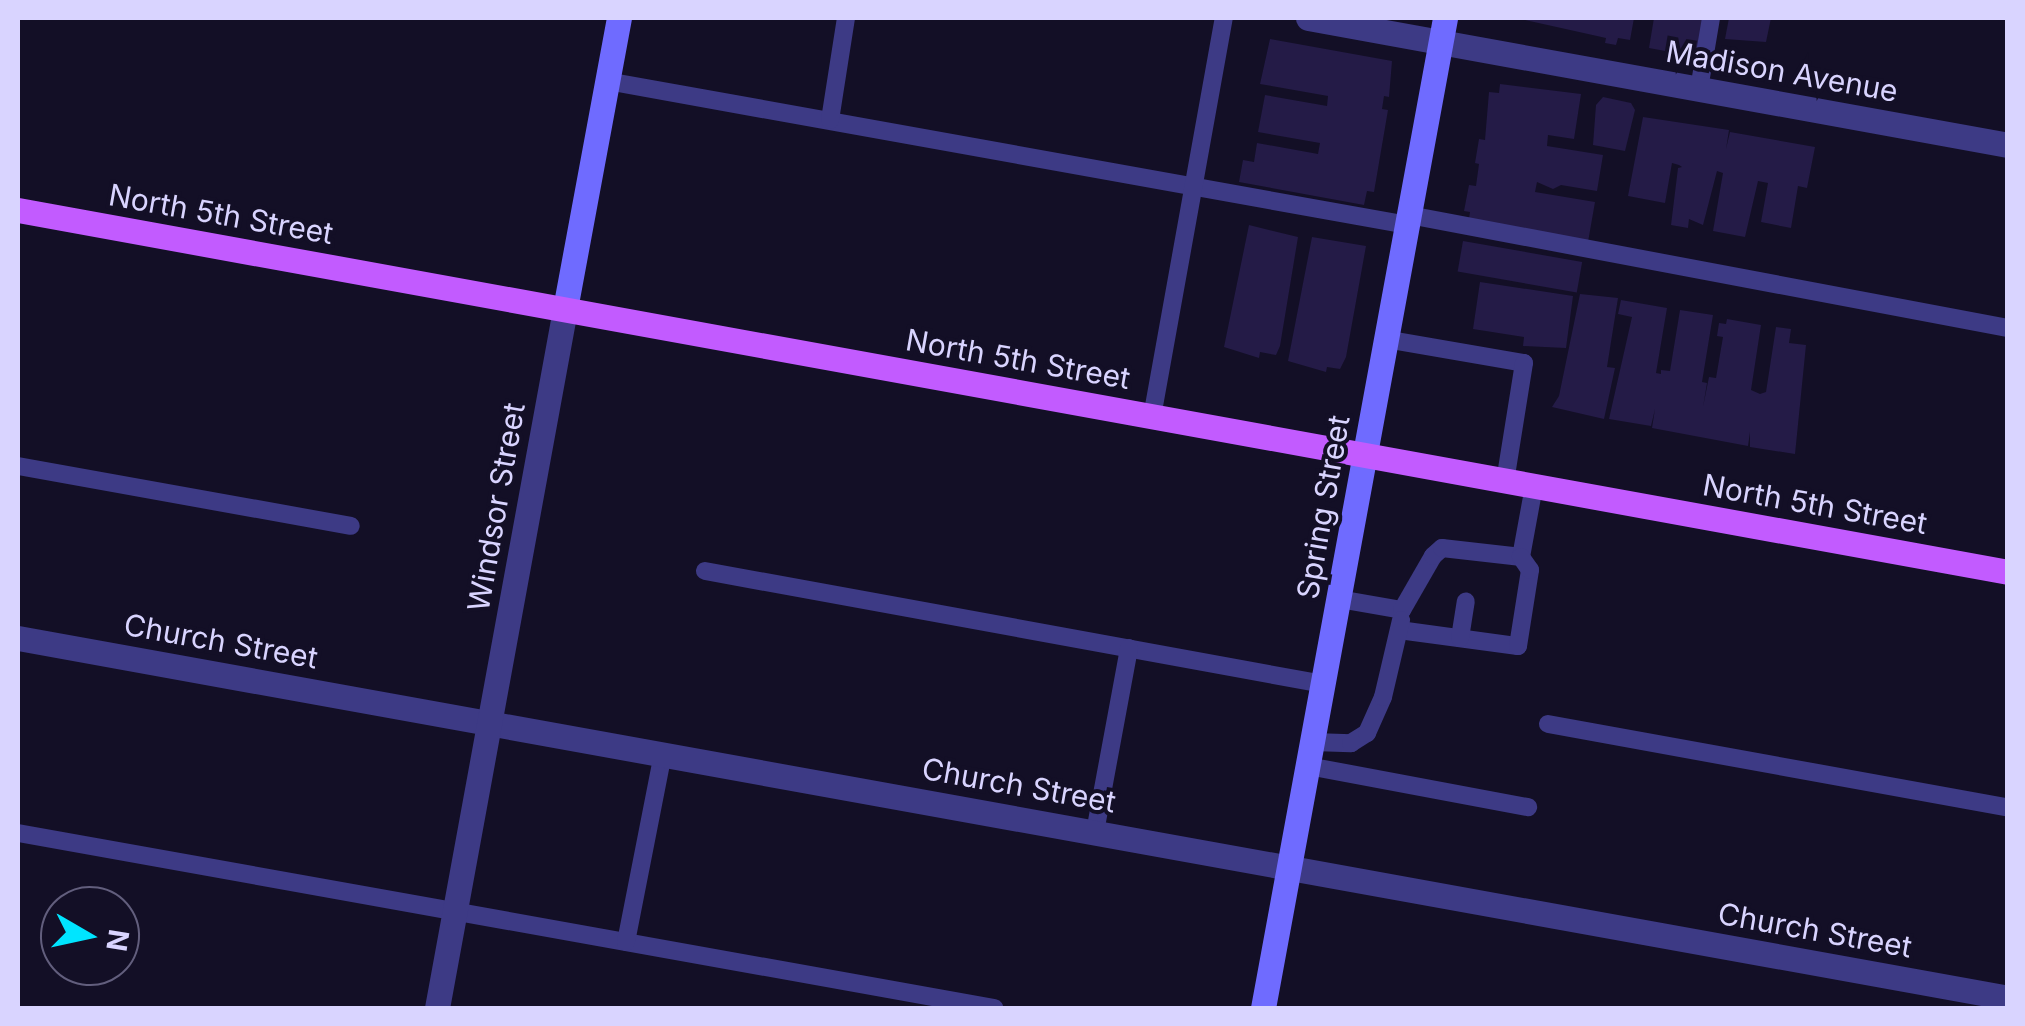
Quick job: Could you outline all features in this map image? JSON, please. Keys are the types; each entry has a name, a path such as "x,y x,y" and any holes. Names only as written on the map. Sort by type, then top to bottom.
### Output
{"main road":[{"name":"Windsor Street","path":"565,309 619,18"},
{"name":"Spring Street","path":"1263,1008 1443,30"},
{"name":"North 5th Street","path":"18,210 2008,572"}],"street":[{"name":"Madison Avenue","path":"1308,18 1443,30 1698,89 2008,145"},
{"name":"Windsor Street","path":"437,1008 565,309"},
{"name":"Church Street","path":"18,638 2008,998"}],"lane":[{"path":"830,120 846,18"},
{"path":"1152,416 1224,18"},
{"path":"1698,89 1711,18"},
{"path":"607,81 2008,328"},
{"path":"1385,339 1524,363 1505,481"},
{"path":"18,466 350,526"},
{"path":"1399,630 1518,646 1530,570 1521,557 1534,486"},
{"path":"1310,754 1351,744 1366,733 1383,697 1402,610 1442,548 1473,556 1521,557"},
{"path":"705,571 1324,684"},
{"path":"1339,600 1402,610"},
{"path":"1460,638 1466,602"},
{"path":"1095,832 1128,648"},
{"path":"1548,724 2008,808"},
{"path":"626,942 662,754"},
{"path":"1310,754 1528,807"},
{"path":"18,833 994,1008"}],"building":[{"path":"1516,18 1634,18 1630,40 1618,38 1616,45 1605,43 1606,38"},
{"path":"1654,18 1705,18 1703,58 1649,48"},
{"path":"1729,18 1771,18 1766,42 1725,39"},
{"path":"1270,39 1392,61 1389,97 1384,96 1382,109 1388,110 1374,192 1367,191 1364,205 1239,182 1243,160 1254,162 1257,143 1318,154 1320,143 1258,132 1265,95 1327,106 1328,96 1260,84"},
{"path":"1500,84 1581,94 1574,139 1548,135 1547,146 1603,155 1597,191 1561,185 1553,189 1537,182 1535,192 1595,202 1588,242 1468,225 1470,212 1464,211 1469,185 1476,186 1479,164 1475,163 1479,139 1485,140 1489,92 1499,93"},
{"path":"1603,97 1631,103 1635,110 1625,151 1593,145 1596,105"},
{"path":"1643,117 1729,130 1726,149 1730,132 1815,147 1807,188 1798,186 1791,228 1761,222 1768,183 1758,181 1745,237 1713,231 1723,173 1717,171 1703,225 1689,219 1688,228 1671,225 1678,168 1682,167 1679,165 1672,163 1665,203 1628,196"},
{"path":"1249,225 1298,237 1280,346 1276,355 1260,352 1259,358 1224,347"},
{"path":"1312,237 1366,246 1346,357 1340,369 1327,367 1326,372 1288,361"},
{"path":"1463,241 1582,262 1577,293 1458,272"},
{"path":"1480,282 1573,296 1566,348 1523,346 1524,337 1473,329"},
{"path":"1580,294 1618,298 1607,367 1615,368 1604,419 1552,407 1559,396"},
{"path":"1621,300 1667,308 1656,373 1661,374 1661,370 1670,371 1680,310 1713,315 1702,382 1707,383 1703,407 1709,377 1716,378 1723,337 1717,336 1719,323 1726,324 1727,319 1761,325 1751,390 1760,394 1766,392 1776,327 1791,329 1789,343 1806,345 1795,454 1750,447 1750,432 1748,446 1652,428 1655,409 1651,426 1609,419 1632,317 1618,314"}]}
